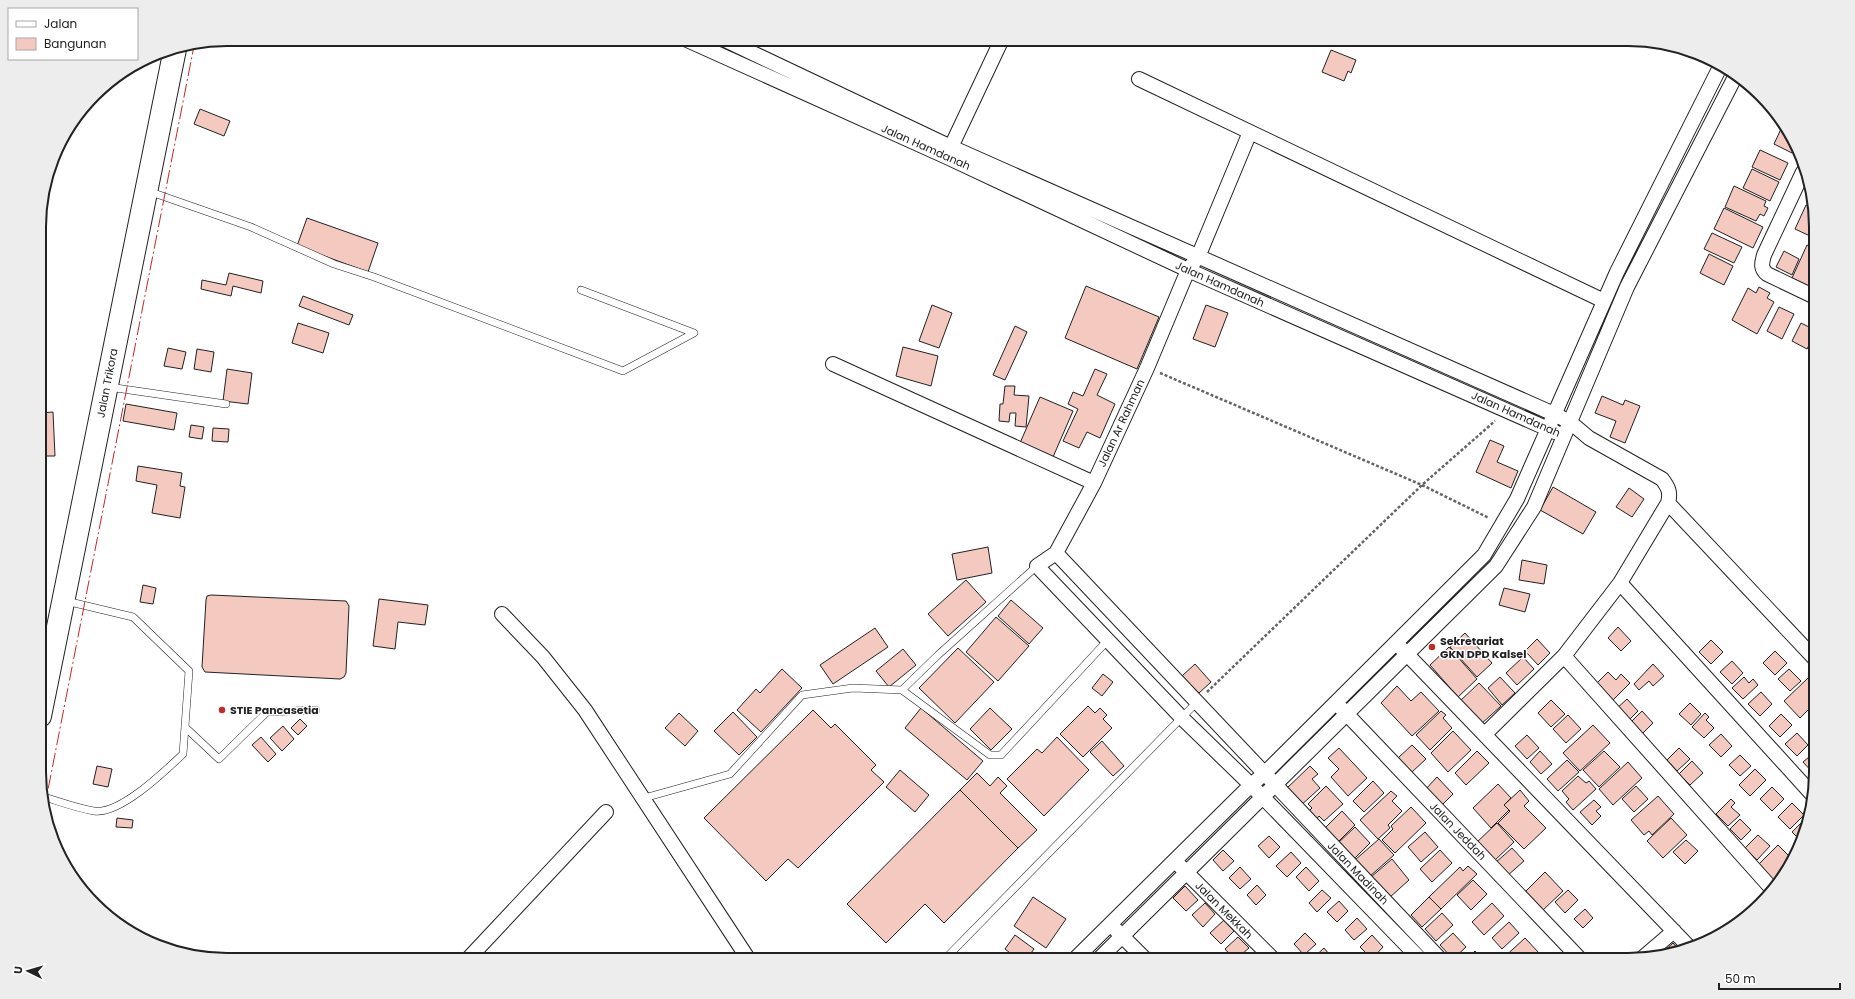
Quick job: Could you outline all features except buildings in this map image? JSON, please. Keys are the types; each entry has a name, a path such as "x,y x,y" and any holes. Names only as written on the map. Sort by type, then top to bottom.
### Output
{"main road":[{"name":"Jalan Trikora","path":"46,686 174,54"}],"street":[{"name":"Jalan Hamdanah","path":"701,46 947,157 1188,270 1564,436 1589,438"},
{"name":"Jalan Hamdanah","path":"737,46 951,147 1554,414 1570,422 1589,438"},
{"path":"951,147 999,46"},
{"path":"1081,953 1251,785 1264,774 1335,702 1397,643 1484,555 1518,499 1616,272 1718,70"},
{"path":"1139,79 1604,301"},
{"path":"1105,953 1346,714 1408,655 1496,566 1534,507 1627,287 1733,80"},
{"name":"Jalan Ar Rahman","path":"1037,566 1056,553 1094,483 1147,368 1188,270 1198,257 1250,132"},
{"path":"1802,178 1761,264 1763,270 1767,274 1809,294"},
{"path":"832,364 1094,483"},
{"path":"1485,734 1564,656 1620,583 1668,503 1670,493 1668,486 1662,479 1589,438"},
{"path":"1668,503 1809,653"},
{"name":"Jalan Madinah","path":"1056,553 1434,953"},
{"name":"Jalan Madinah","path":"1037,566 1182,718 1251,785 1414,953"},
{"path":"1620,583 1808,790"},
{"path":"502,614 543,657 584,710 644,798 745,953"},
{"path":"1397,643 1686,943"},
{"path":"1139,673 1152,655"},
{"path":"1564,656 1769,885"},
{"name":"Jalan Jeddah","path":"1335,702 1574,953"},
{"path":"473,953 606,812"},
{"name":"Jalan Mekkah","path":"1175,860 1267,953"},
{"path":"1110,924 1139,953"},
{"path":"1650,951 1674,931"}],"lane":[{"path":"146,190 251,227 334,264 374,277 623,371 694,333 581,290"},
{"path":"106,387 226,404"},
{"path":"902,690 938,655 1037,566"},
{"path":"48,798 95,811 112,808 148,787 183,754 186,728 189,671 133,617 63,600"},
{"path":"644,798 730,774 802,695 853,688 902,690 990,755 1001,755 1108,640"},
{"path":"951,953 1197,702"},
{"path":"186,728 219,759 267,712 316,710"}],"path":[{"path":"1147,368 1422,485 1503,524"},
{"path":"1197,702 1422,485 1508,410"}],"power":[{"path":"48,792 193,49"}],"place":[{"name":"Sekretariat GKN DPD Kalsel","path":"1432,647"},
{"name":"STIE Pancasetia","path":"222,710"}]}
